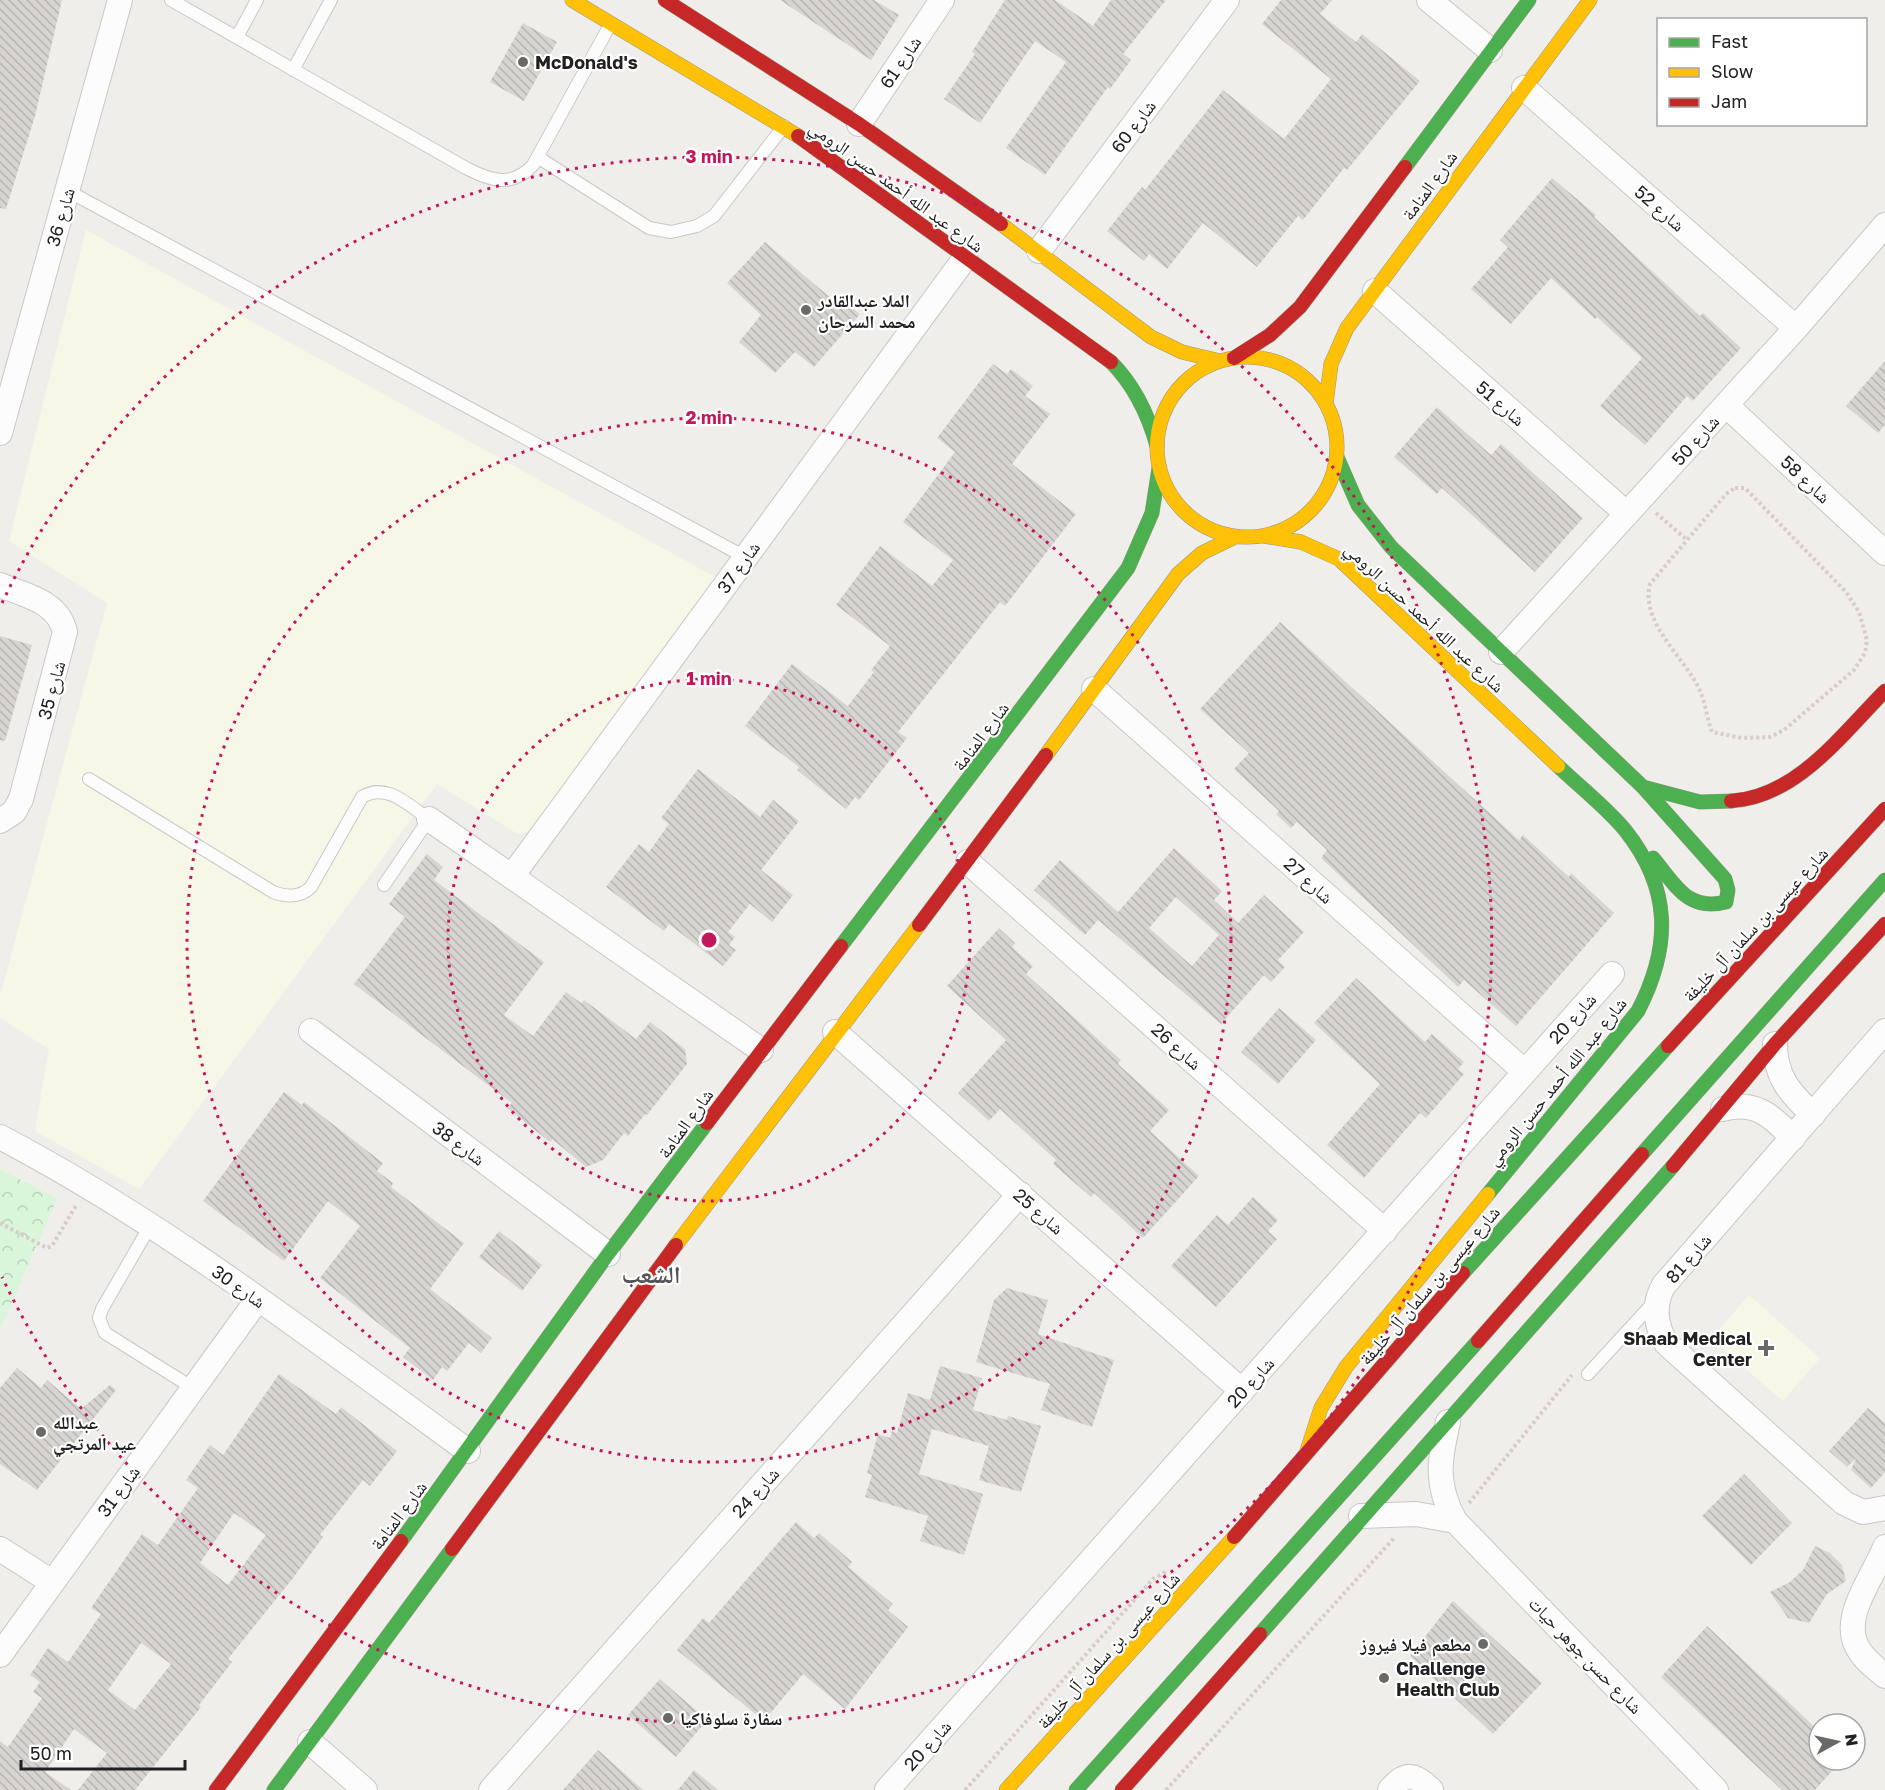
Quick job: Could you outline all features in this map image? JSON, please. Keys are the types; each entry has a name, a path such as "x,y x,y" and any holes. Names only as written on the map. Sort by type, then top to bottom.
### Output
{"main road":[{"name":"شارع عبد الله أحمد حسن الرومي","path":"572,0 784,126 1092,348 1129,381 1146,408 1157,446"},
{"name":"شارع عبد الله أحمد حسن الرومي","path":"665,0 859,124 1039,251 1168,346 1196,357 1220,361"},
{"name":"شارع المنامة","path":"1234,357 1270,335 1300,307 1360,230 1529,0"},
{"name":"شارع المنامة","path":"1326,403 1327,379 1332,356 1347,328 1590,0"},
{"path":"1120,312 1122,327 1120,334"},
{"path":"1092,348 1110,345"},
{"path":"1234,357 1268,359 1286,365 1308,381 1326,403 1333,420 1337,457 1333,476 1314,509 1283,531 1264,536 1234,537 1200,525 1186,514 1169,493 1159,468 1157,446 1165,410 1174,393 1187,380 1220,361 1234,357"},
{"name":"شارع عبد الله أحمد حسن الرومي","path":"1337,457 1358,505 1391,547 1643,787 1700,802 1741,800 1763,795 1786,785 1803,773 1885,691"},
{"name":"شارع المنامة","path":"216,1790 468,1451 608,1254 1128,568 1152,513 1159,468"},
{"name":"شارع عبد الله أحمد حسن الرومي","path":"1264,536 1301,542 1328,553 1356,574 1624,829 1640,848 1657,887 1664,923 1660,960 1647,995 1638,1011 1346,1367 1321,1408 1306,1454"},
{"path":"274,1790 745,1151 968,862 1178,574 1194,559 1234,537"},
{"path":"1370,543 1377,542 1391,547"},
{"path":"1355,559 1356,574"},
{"path":"1128,568 1146,571"},
{"path":"1157,584 1159,600"},
{"path":"1640,848 1654,859 1677,886 1700,907 1713,908 1726,902 1728,891 1725,879 1643,787"},
{"name":"شارع عيسى بن سلمان آل خليفة","path":"1006,1790 1306,1454 1530,1196 1885,809"},
{"path":"1076,1790 1388,1442 1885,880"},
{"path":"1122,1790 1361,1516 1723,1109 1775,1044 1885,924"},
{"path":"711,1117 711,1136"},
{"path":"725,1150 745,1151"},
{"path":"663,1184 682,1181"},
{"path":"697,1193 700,1212"},
{"path":"386,1561 392,1581"},
{"path":"406,1590 423,1588"},
{"path":"346,1614 358,1609 375,1615 384,1633 380,1646"}],"street":[{"name":"شارع 36","path":"0,433 120,0"},
{"name":"شارع 61","path":"859,124 942,0"},
{"name":"شارع 60","path":"1039,251 1227,0"},
{"path":"1429,0 1491,50"},
{"name":"شارع 52","path":"1524,88 1796,328"},
{"name":"شارع 50","path":"1501,652 1796,328 1885,225"},
{"name":"شارع 37","path":"512,876 965,258"},
{"name":"شارع 51","path":"1375,291 1634,507"},
{"name":"شارع 58","path":"1726,405 1885,553"},
{"name":"شارع 35","path":"0,585 52,606 65,632 21,798 14,812 0,821"},
{"name":"شارع 27","path":"1094,689 1524,1071"},
{"path":"429,819 761,1050"},
{"name":"شارع 26","path":"968,862 1385,1231"},
{"name":"شارع 20","path":"887,1790 1612,974"},
{"name":"شارع 81","path":"1882,1517 1849,1507 1666,1342 1658,1326 1658,1298 1664,1285 1885,1030"},
{"name":"شارع 38","path":"310,1032 608,1254"},
{"name":"شارع 25","path":"835,1032 1242,1391"},
{"path":"1775,1044 1776,1063 1782,1082 1789,1093 1813,1114"},
{"path":"1723,1109 1744,1105 1754,1107 1773,1117 1793,1138"},
{"name":"شارع 30","path":"0,1137 88,1185 150,1226 258,1299 468,1451"},
{"name":"شارع 24","path":"491,1790 1020,1194"},
{"name":"شارع 31","path":"0,1655 258,1299"},
{"name":"شارع حسن جوهر حيات","path":"1449,1418 1439,1467 1441,1486 1455,1521 1716,1790"},
{"path":"1361,1516 1416,1514 1455,1521"},
{"path":"1885,1547 1858,1602 1853,1631 1860,1653 1885,1676"},
{"path":"0,1549 52,1582"},
{"path":"309,1742 365,1790"},
{"path":"1390,1790 1402,1777 1410,1775 1418,1777 1431,1790"}],"lane":[{"path":"171,0 486,178 498,181 517,178 526,173 538,158 612,23"},
{"path":"237,38 257,0"},
{"path":"293,70 332,0"},
{"path":"538,158 649,228 671,232 697,226 714,216 784,126"},
{"path":"68,190 745,557"},
{"path":"89,779 283,896 300,895 311,887 357,802 369,793 390,793 429,819 384,885"},
{"path":"150,1226 102,1309 100,1326 105,1334 193,1388"},
{"path":"1588,1374 1658,1298"}],"path":[{"path":"1735,488 1745,488 1846,592 1859,612 1868,640 1865,653 1854,670 1806,708 1784,730 1770,737 1742,738 1712,732 1700,691 1676,657 1649,604 1647,596 1650,584 1687,540 1726,494 1735,488"},
{"path":"1634,507 1687,540"},
{"path":"0,1223 46,1248 52,1246 88,1185"},
{"path":"1455,1521 1579,1366 1588,1374"},
{"path":"1166,1790 1416,1514"}],"shaded area":[{"path":"86,230 726,583 538,830 518,834 437,784 139,1189 35,1131 49,1049 0,1018 0,996 107,603 9,541"},
{"name":"Shaab Medical Center","path":"1749,1295 1820,1358 1783,1401 1711,1339"}],"green space":[{"path":"0,1169 57,1199 0,1329"}],"building":[{"path":"0,0 62,0 35,116 6,209 0,208"},
{"path":"780,0 874,0 899,15 871,60"},
{"path":"1005,0 1055,0 1093,26 1111,0 1166,0 1123,54 1131,60 1110,89 1108,87 1045,175 1006,148 1066,62 1035,41 980,123 944,99 975,54 972,52"},
{"path":"1281,0 1332,0 1320,14 1356,42 1362,34 1420,81 1347,170 1344,168 1303,220 1298,216 1257,267 1203,223 1167,269 1149,254 1144,261 1107,231 1142,187 1145,190 1223,90 1284,139 1331,79 1262,24"},
{"name":"McDonald's","path":"523,23 557,42 524,101 490,82"},
{"path":"1552,178 1596,215 1594,217 1700,316 1703,313 1741,348 1693,401 1687,396 1645,445 1600,406 1642,358 1597,317 1595,319 1551,278 1511,324 1471,289 1508,247 1500,240"},
{"name":"الملا عبدالقادر محمد السرحان","path":"765,242 840,306 846,303 860,314 814,367 795,352 775,373 739,342 761,315 727,283"},
{"path":"1885,361 1885,425 1878,433 1846,406"},
{"path":"993,364 1007,374 1011,369 1033,386 1025,396 1050,414 1012,464 1076,514 1005,606 1000,602 898,732 907,738 859,800 855,797 846,809 797,770 799,767 745,726 792,664 848,706 874,672 871,670 890,646 836,605 880,546 932,586 953,560 903,522 955,452 937,438"},
{"path":"1437,407 1491,455 1501,444 1583,518 1535,572 1442,488 1437,494 1394,457"},
{"path":"1280,622 1519,840 1523,835 1569,877 1571,873 1614,913 1516,1026 1464,980 1458,987 1321,858 1327,850 1297,822 1291,828 1276,814 1279,811 1234,769 1249,753 1200,709"},
{"path":"0,636 32,645 5,741 0,740"},
{"path":"698,769 760,817 773,800 799,821 761,870 793,895 772,922 750,904 728,932 735,937 729,945 736,950 723,966 669,924 664,931 606,887 639,844 649,852 669,824 661,818"},
{"path":"1174,848 1222,891 1214,900 1238,923 1264,895 1304,932 1278,960 1285,967 1271,982 1264,975 1221,1024 1098,920 1085,935 1034,890 1060,860 1118,912","holes":["1176,897 1219,935 1192,966 1149,928"]},
{"path":"427,854 443,867 434,880 544,962 504,1015 533,1036 566,992 581,1003 584,1000 636,1039 650,1022 685,1049 687,1064 647,1115 645,1114 628,1136 624,1133 603,1160 586,1167 552,1139 550,1142 507,1108 512,1103 354,984 405,917 389,904"},
{"path":"999,928 1015,943 1012,947 1033,966 1026,974 1121,1060 1118,1064 1169,1110 1150,1131 1199,1176 1143,1238 1094,1193 1091,1197 1053,1164 1056,1160 1000,1109 989,1121 958,1093 1006,1040 947,986"},
{"path":"1356,978 1425,1042 1432,1034 1464,1062 1458,1069 1464,1074 1426,1118 1420,1113 1364,1178 1327,1145 1380,1084 1314,1023"},
{"path":"1279,1008 1316,1040 1278,1084 1241,1052"},
{"path":"284,1092 302,1105 304,1102 383,1163 377,1171 393,1183 391,1187 464,1243 430,1289 492,1338 481,1353 469,1343 447,1371 442,1367 433,1380 403,1357 410,1348 320,1278 360,1226 328,1201 284,1261 203,1201"},
{"path":"1253,1197 1278,1220 1268,1231 1277,1239 1216,1307 1171,1266 1217,1215 1228,1225"},
{"path":"499,1231 542,1265 522,1291 479,1257"},
{"path":"1007,1288 1048,1300 1038,1334 1114,1360 1092,1427 1041,1410 1050,1384 976,1362 994,1300"},
{"path":"940,1366 982,1378 973,1410 1007,1420 1008,1416 1041,1426 1021,1492 979,1480 989,1446 932,1429 919,1474 983,1494 964,1555 920,1541 928,1516 865,1497 872,1475 867,1473 878,1434 890,1438 892,1431 897,1433 908,1393 930,1400"},
{"name":"عبدالله عيد المرتجي","path":"17,1368 41,1388 47,1380 81,1409 110,1385 116,1390 37,1490 0,1464 0,1388"},
{"path":"279,1374 336,1414 341,1407 397,1451 370,1486 363,1480 320,1535 323,1537 293,1578 228,1659 232,1662 199,1705 201,1707 135,1790 78,1790 107,1753 74,1729 45,1772 71,1790 0,1790 0,1741 8,1747 42,1698 33,1692 40,1682 30,1675 48,1648 68,1662 101,1614 91,1608 142,1534 158,1545 198,1488 186,1480 210,1445 223,1455","holes":["234,1513 266,1535 228,1585 200,1563","141,1643 171,1664 135,1710 108,1690"]},
{"path":"1868,1408 1885,1423 1885,1472 1871,1488 1851,1470 1856,1458 1847,1467 1829,1451"},
{"path":"1744,1474 1792,1523 1751,1565 1702,1516"},
{"path":"796,1522 814,1538 819,1533 852,1562 848,1567 893,1604 888,1610 908,1627 845,1709 803,1674 764,1721 677,1650 703,1618 709,1623"},
{"path":"1815,1546 1830,1553 1842,1565 1846,1581 1827,1594 1809,1623 1788,1618 1770,1592 1790,1582 1803,1570"},
{"path":"1453,1601 1542,1683 1493,1734 1410,1656"},
{"path":"1707,1626 1807,1720 1807,1772 1831,1772 1815,1790 1782,1790 1661,1677"},
{"name":"سفارة سلوفاكيا","path":"660,1679 707,1720 676,1757 628,1715"},
{"path":"598,1750 643,1790 563,1790"},
{"path":"694,1770 718,1790 678,1790"}],"traffic: fast":[{"path":"1405,167 1529,0"},
{"path":"1111,362 1140,401 1157,446"},
{"path":"1337,457 1358,505 1391,547 1643,787 1700,802 1731,801"},
{"path":"841,946 1128,568 1152,513 1159,468"},
{"path":"1488,1194 1638,1011 1649,987 1661,941 1662,919 1658,896 1652,874 1640,852 1618,822 1558,766"},
{"path":"1643,787 1725,879 1728,890 1726,902 1701,903 1683,894 1653,858"},
{"path":"1642,1154 1885,880"},
{"path":"1463,1273 1668,1046"},
{"path":"401,1541 608,1254 707,1123"},
{"path":"1260,1634 1673,1166"},
{"path":"1076,1790 1478,1341"},
{"path":"274,1790 452,1549"}],"traffic: slow":[{"path":"572,0 798,136"},
{"path":"1326,403 1331,364 1347,328 1590,0"},
{"path":"1001,224 1151,337 1182,352 1220,361"},
{"path":"1247,357 1265,358 1282,364 1311,383 1330,412 1336,429 1337,447 1336,465 1330,482 1311,511 1282,530 1265,536 1247,537 1229,536 1212,530 1183,511 1164,482 1158,465 1157,447 1158,429 1164,412 1183,383 1212,364 1229,358 1247,357"},
{"path":"1264,536 1301,542 1339,559 1558,766"},
{"path":"1046,755 1178,574 1202,553 1235,537"},
{"path":"676,1245 919,925"},
{"path":"1306,1454 1321,1408 1346,1367 1488,1194"},
{"path":"1006,1790 1234,1537"}],"traffic: jam":[{"path":"665,0 859,124 1001,224"},
{"path":"798,136 1111,362"},
{"path":"1234,358 1270,335 1300,307 1405,167"},
{"path":"1731,801 1755,797 1797,776 1835,744 1885,691"},
{"path":"919,925 1046,755"},
{"path":"1668,1046 1885,809"},
{"path":"1673,1166 1775,1044 1885,924"},
{"path":"707,1123 841,946"},
{"path":"1478,1341 1642,1154"},
{"path":"452,1549 676,1245"},
{"path":"1234,1537 1463,1273"},
{"path":"216,1790 401,1541"},
{"path":"1122,1790 1260,1634"}],"place":[{"name":"McDonald's","path":"523,62"},
{"name":"الملا عبدالقادر محمد السرحان","path":"806,310"},
{"name":"Shaab Medical Center","path":"1766,1348"},
{"name":"عبدالله عيد المرتجي","path":"41,1432"},
{"name":"مطعم فيلا فيروز","path":"1483,1644"},
{"name":"Challenge Health Club","path":"1384,1678"},
{"name":"سفارة سلوفاكيا","path":"668,1718"}],"district":[{"name":"الشعب","path":"651,1273"}]}
